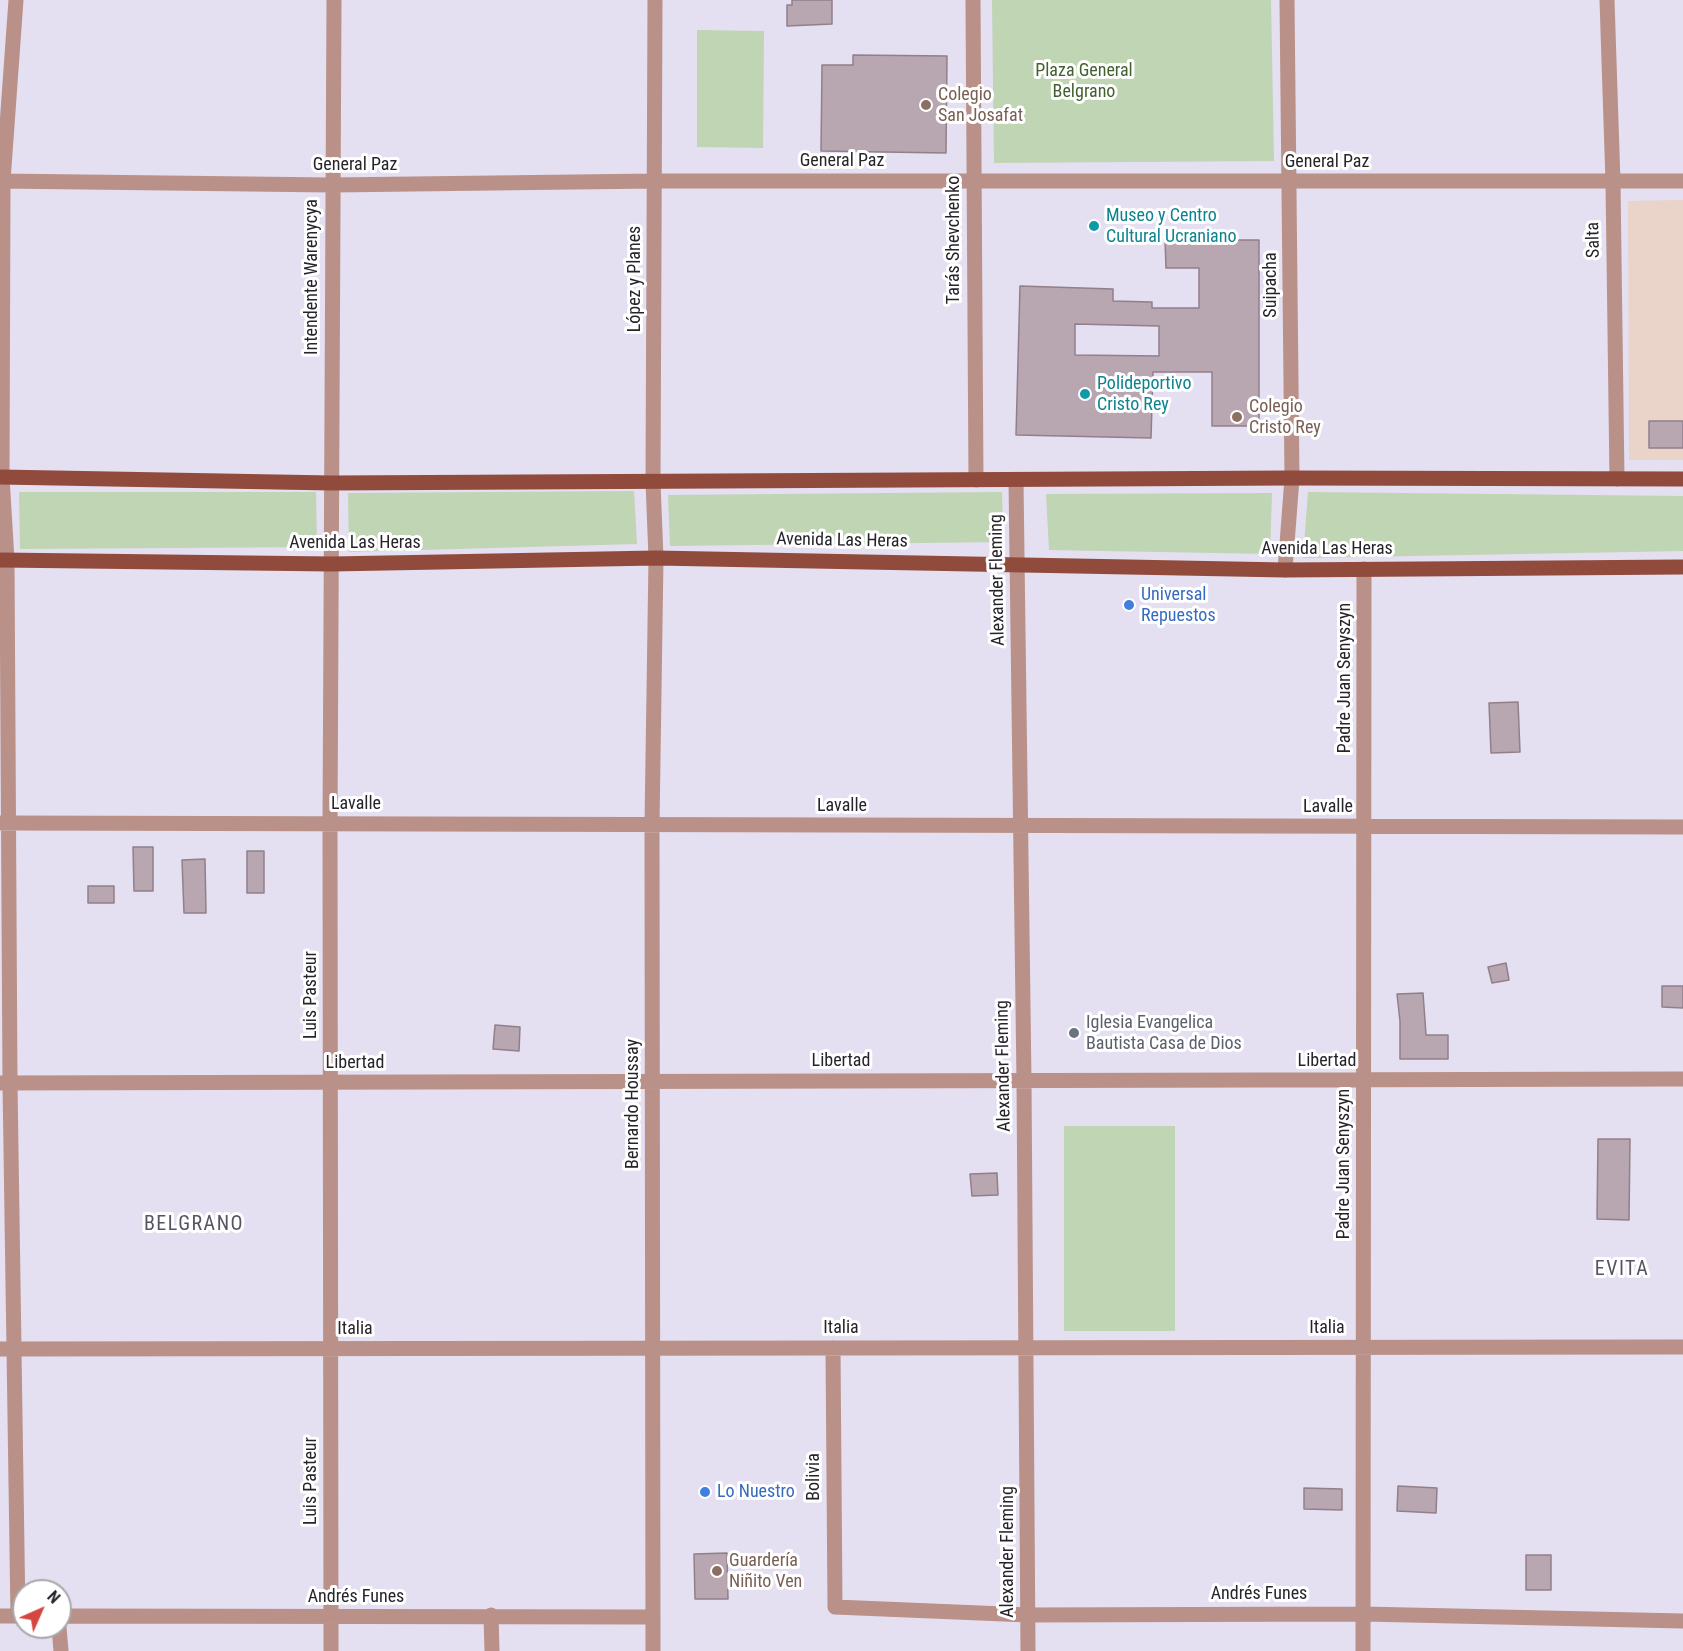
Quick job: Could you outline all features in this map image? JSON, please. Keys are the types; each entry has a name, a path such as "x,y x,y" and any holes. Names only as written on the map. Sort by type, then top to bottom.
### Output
{"main road":[{"path":"1,477 332,483 1292,478 1683,479"},
{"name":"Avenida Las Heras","path":"3,560 332,564 656,558 1018,563 1285,570 1683,567"}],"street":[{"path":"16,0 2,181 1,477 7,1349 19,1579"},
{"name":"Intendente Warenycya","path":"332,483 334,0"},
{"name":"López y Planes","path":"655,0 653,482 656,558"},
{"name":"Tarás Shevchenko","path":"973,0 976,480"},
{"name":"Suipacha","path":"1285,570 1292,478 1287,0"},
{"name":"Salta","path":"1607,0 1613,182 1617,479"},
{"name":"General Paz","path":"2,181 332,185 655,181 1683,181"},
{"name":"Alexander Fleming","path":"1016,481 1024,1081 1028,1651"},
{"name":"Luis Pasteur","path":"331,1651 332,483"},
{"name":"Bernardo Houssay","path":"653,1651 652,825 656,558"},
{"name":"Padre Juan Senyszyn","path":"1363,1651 1364,569"},
{"name":"Lavalle","path":"3,823 1683,827"},
{"name":"Libertad","path":"5,1083 1683,1079"},
{"name":"Italia","path":"7,1349 1683,1347"},
{"name":"Bolivia","path":"833,1348 835,1607"},
{"name":"Andrés Funes","path":"835,1607 1028,1615 1363,1614 1683,1621"},
{"path":"491,1615 492,1651"},
{"name":"Andrés Funes","path":"72,1616 653,1617"}],"shaded area":[{"path":"1683,200 1683,460 1629,460 1628,201"}],"green space":[{"name":"Plaza General Belgrano","path":"992,0 1271,0 1274,161 994,163"},
{"path":"697,30 764,31 763,148 697,147"},
{"path":"634,491 637,544 349,552 348,493"},
{"path":"19,492 316,492 317,547 20,549"},
{"path":"1002,492 1003,542 670,546 668,495"},
{"path":"1308,492 1683,496 1683,551 1303,558"},
{"path":"1272,493 1270,554 1049,550 1046,494"},
{"path":"1064,1126 1175,1126 1175,1331 1064,1331"}],"building":[{"path":"792,0 832,0 832,24 787,26 787,5 792,5"},
{"path":"853,55 947,56 946,153 821,151 822,65 853,65"},
{"path":"1165,240 1259,240 1259,426 1212,426 1212,372 1153,372 1151,438 1016,435 1020,286 1113,289 1113,301 1152,302 1152,308 1199,308 1199,268 1166,268","holes":["1075,324 1159,326 1159,356 1075,355"]},
{"path":"1649,421 1683,421 1683,448 1649,448"},
{"path":"1518,702 1520,752 1491,753 1489,703"},
{"path":"133,847 153,847 153,891 134,891"},
{"path":"247,851 264,851 264,893 247,893"},
{"path":"205,859 206,913 184,913 182,860"},
{"path":"88,886 114,886 114,903 88,903"},
{"path":"1506,963 1509,980 1492,983 1488,967"},
{"path":"1662,986 1683,986 1683,1008 1662,1007"},
{"path":"1423,993 1426,1035 1448,1035 1448,1059 1400,1059 1397,994"},
{"path":"495,1025 520,1027 519,1051 493,1049"},
{"path":"1598,1139 1630,1139 1629,1220 1597,1219"},
{"path":"997,1173 998,1195 972,1196 970,1174"},
{"path":"1398,1486 1437,1488 1436,1513 1397,1511"},
{"path":"1304,1488 1342,1489 1342,1510 1304,1509"},
{"path":"727,1553 728,1599 695,1599 694,1554"},
{"path":"1526,1555 1551,1555 1551,1590 1526,1590"}],"place":[{"name":"Colegio San Josafat","path":"926,105"},
{"name":"Museo y Centro Cultural Ucraniano","path":"1094,226"},
{"name":"Polideportivo Cristo Rey","path":"1085,394"},
{"name":"Colegio Cristo Rey","path":"1237,417"},
{"name":"Universal Repuestos","path":"1129,605"},
{"name":"Iglesia Evangelica Bautista Casa de Dios","path":"1074,1033"},
{"name":"Lo Nuestro","path":"705,1492"},
{"name":"Guardería Niñito Ven","path":"717,1571"}],"district":[{"name":"BELGRANO","path":"194,1225"},
{"name":"EVITA","path":"1622,1270"}]}
